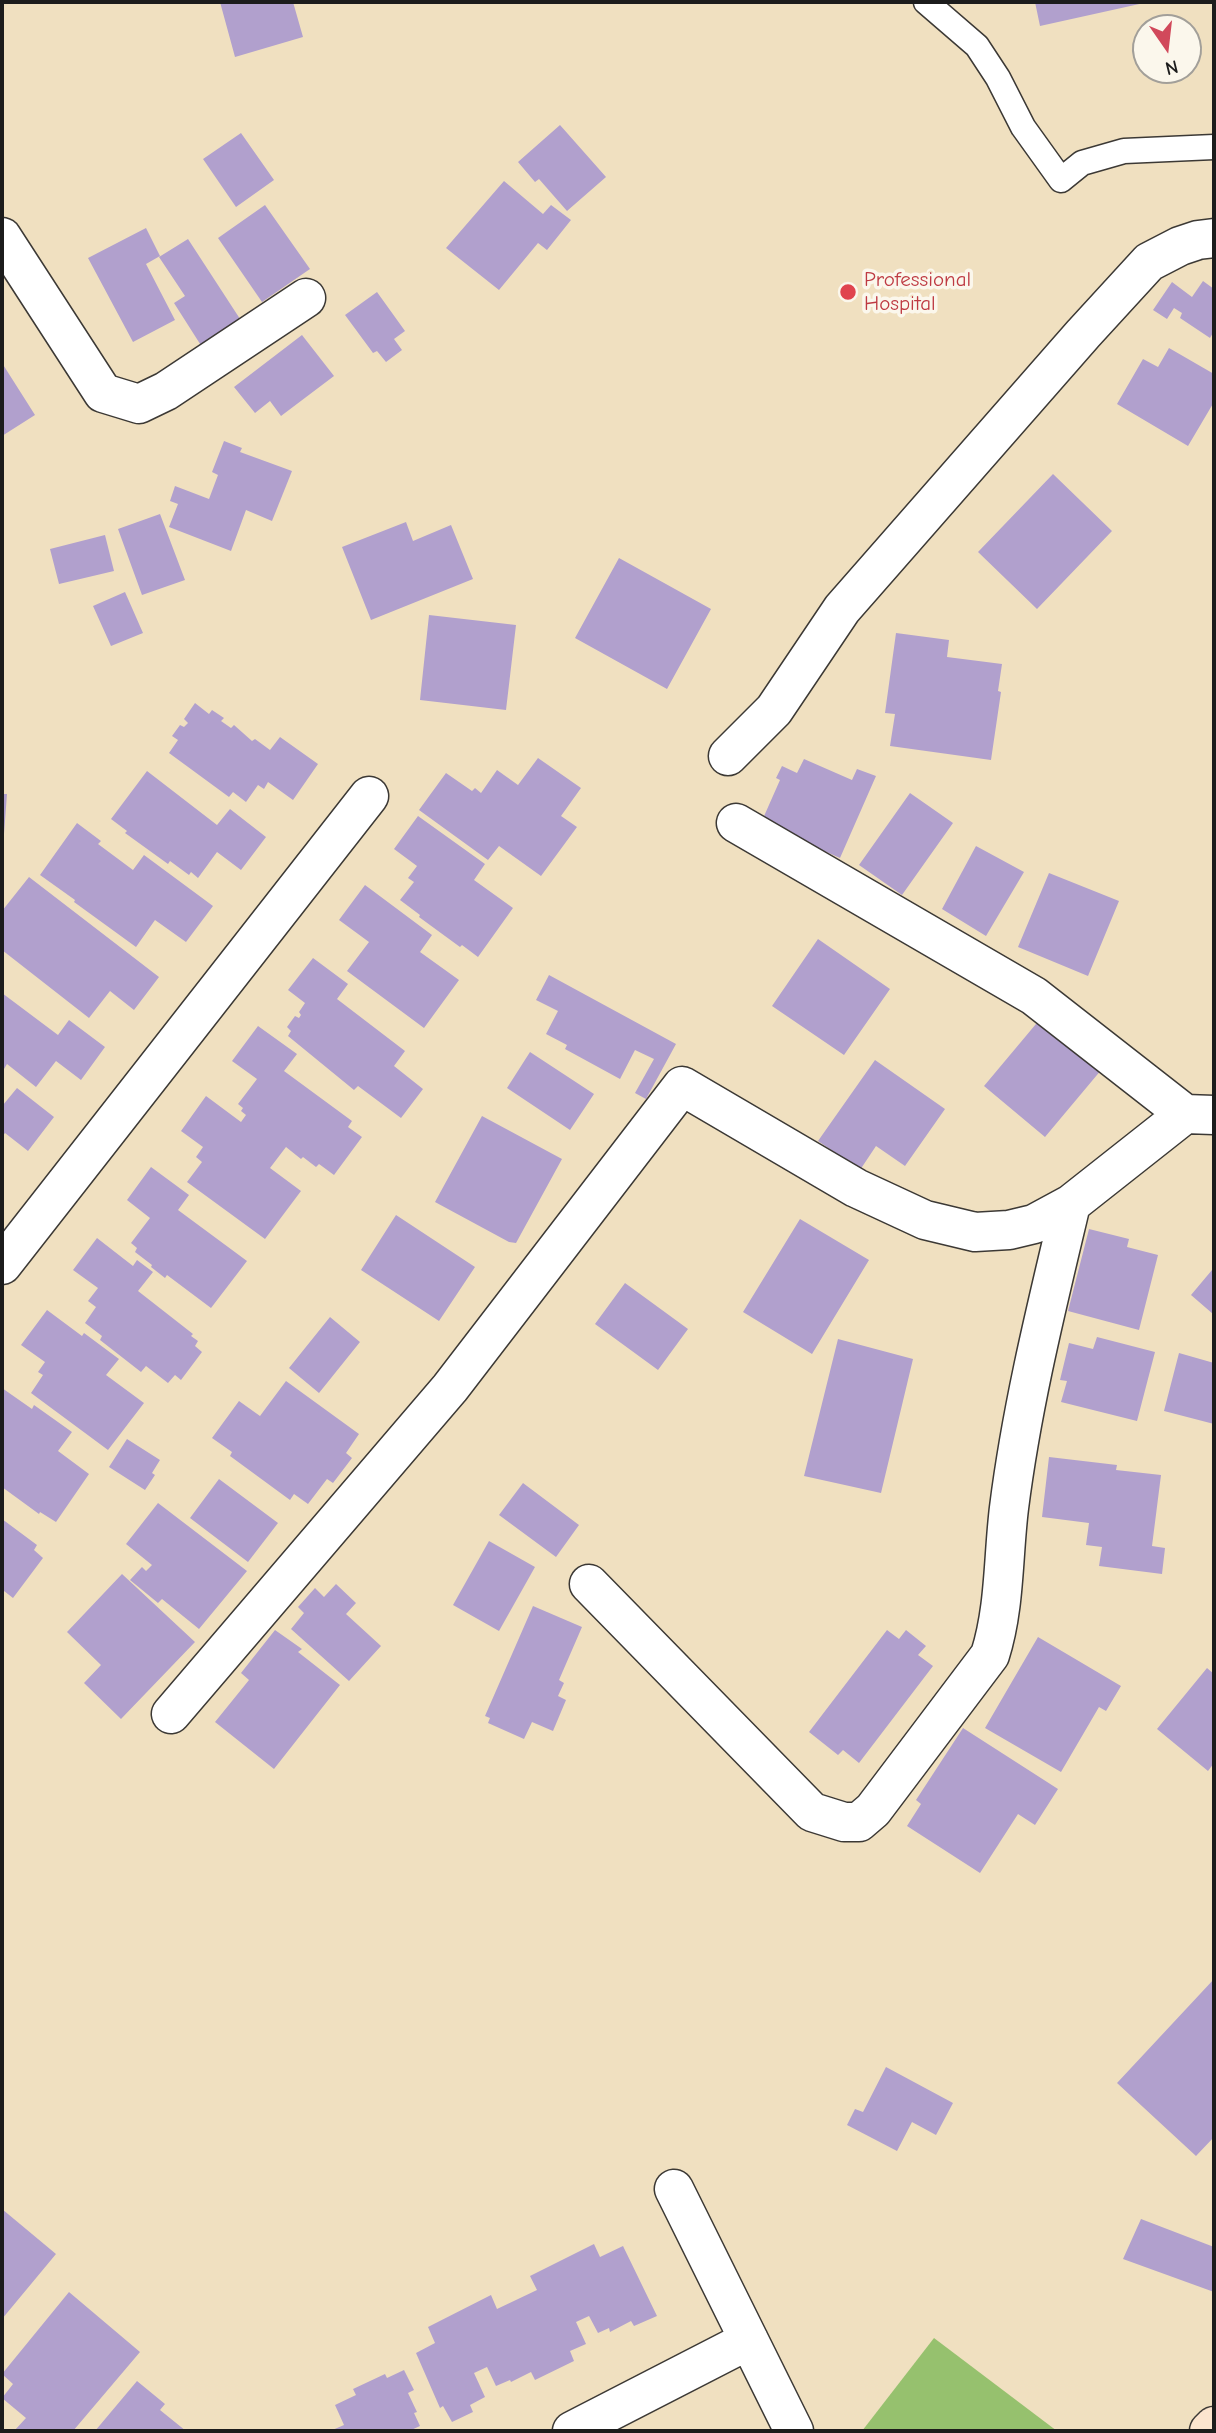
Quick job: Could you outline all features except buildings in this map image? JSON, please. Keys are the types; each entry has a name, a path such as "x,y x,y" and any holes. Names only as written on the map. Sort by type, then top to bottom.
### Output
{"street":[{"path":"2,237 103,393 139,404 166,391 306,298"},
{"path":"727,757 774,710 842,609 1149,262 1180,246 1214,238"},
{"path":"2,1265 369,796"},
{"path":"171,1714 450,1388 682,1086 856,1188 925,1220 975,1232 1009,1230 1034,1224 1071,1204 1199,1114 1034,996 736,823"},
{"path":"589,1584 812,1812 844,1822 859,1822 873,1810 990,1655 998,1629 1009,1507 1025,1408 1071,1204"},
{"path":"674,2189 793,2431"},
{"path":"572,2431 749,2340"},
{"path":"1209,2431 1214,2426"}],"lane":[{"path":"926,2 977,46 998,78 1023,127 1061,180 1082,163 1124,151 1214,147"}],"green space":[{"path":"934,2338 1057,2431 862,2431"}],"place":[{"name":"Professional Hospital","path":"848,292"}]}
